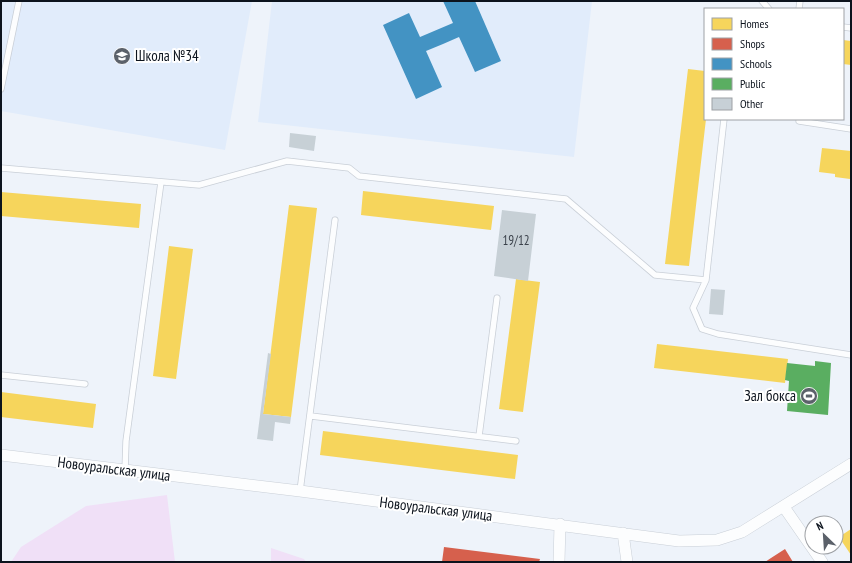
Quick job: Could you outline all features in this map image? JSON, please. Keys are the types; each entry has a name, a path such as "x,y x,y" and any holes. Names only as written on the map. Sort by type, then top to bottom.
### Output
{"street":[{"name":"Новоуральская улица","path":"1,455 300,491 560,524 679,541 717,540 742,532 851,464"},
{"path":"784,507 822,562"},
{"path":"559,562 560,524"},
{"path":"623,533 627,562"}],"lane":[{"path":"1,89 19,1"},
{"path":"724,120 706,280 693,308 702,329 718,334 851,355"},
{"path":"799,121 851,129"},
{"path":"1,168 199,185 287,161 349,168 359,176 566,199 655,275 706,280"},
{"path":"125,470 126,441 161,182"},
{"path":"300,491 311,416 335,220"},
{"path":"479,436 496,298"},
{"path":"1,375 85,384"},
{"path":"311,416 516,441"}],"shaded area":[{"name":"Школа №34","path":"1,1 252,1 225,150 1,111"},
{"path":"272,1 592,1 574,157 258,122"},
{"path":"167,495 175,562 11,562 21,547 86,506"},
{"path":"271,548 304,559 306,562 271,562"}],"building: Homes":[{"path":"844,40 851,41 851,65 844,64"},
{"path":"688,69 704,71 704,120 706,120 689,266 665,264"},
{"path":"822,148 851,151 850,179 835,177 835,174 819,172"},
{"path":"363,191 494,206 491,230 361,215"},
{"path":"1,192 141,204 139,228 1,216"},
{"path":"289,205 317,208 291,417 263,414"},
{"path":"169,246 193,249 176,379 153,376"},
{"path":"516,279 540,282 523,412 499,409"},
{"path":"657,344 788,359 785,383 654,368"},
{"path":"1,392 96,404 93,428 1,417"},
{"path":"323,431 518,455 515,479 320,455"},
{"path":"851,529 851,555 844,544 844,534"}],"building: Shops":[{"path":"444,547 540,559 539,562 442,562"},
{"path":"785,549 793,562 765,562 771,558"}],"building: Schools":[{"path":"443,1 475,1 501,61 475,72 459,37 426,51 442,87 416,99 383,25 409,13 420,37 453,23"}],"building: Public":[{"name":"Зал бокса","path":"815,361 831,363 828,415 787,411 789,381 785,380 787,363 815,366"}],"building: Other":[{"path":"290,133 316,136 314,151 289,147"},
{"path":"502,210 536,214 528,281 494,276"},
{"path":"711,289 725,290 723,315 709,314"},
{"path":"268,353 271,354 263,414 291,417 290,424 275,422 273,441 257,439"}],"place":[{"name":"Школа №34","path":"122,56"},
{"name":"Зал бокса","path":"809,396"}]}
